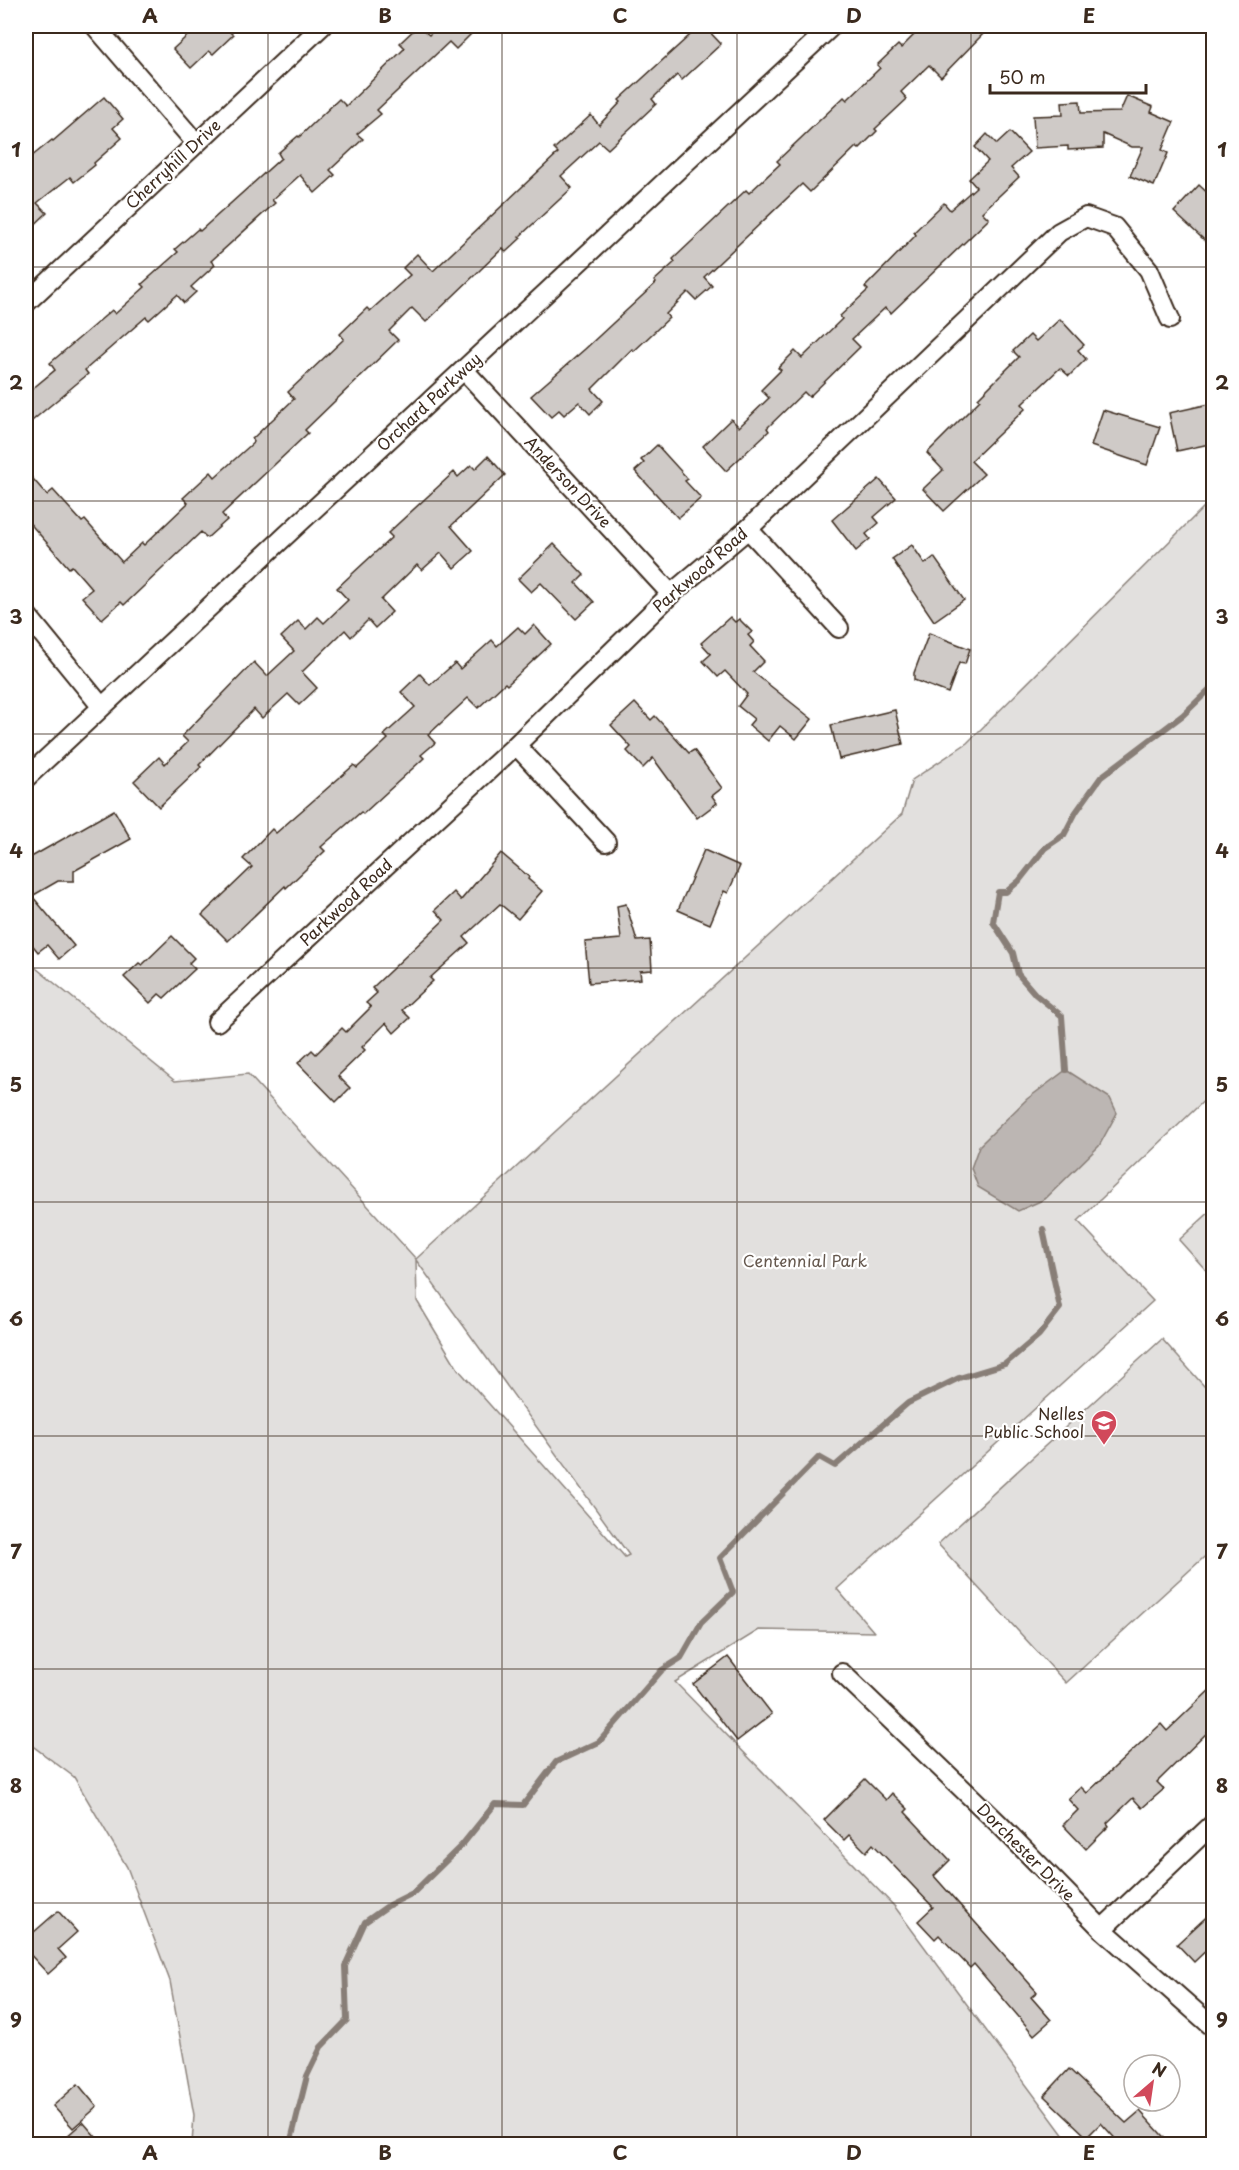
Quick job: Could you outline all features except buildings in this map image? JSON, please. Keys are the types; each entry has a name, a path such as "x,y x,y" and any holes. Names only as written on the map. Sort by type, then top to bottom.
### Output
{"street":[{"path":"95,26 196,143"},
{"name":"Cherryhill Drive","path":"26,303 322,26"},
{"name":"Orchard Parkway","path":"26,778 832,26"},
{"name":"Parkwood Road","path":"217,1022 516,745 671,594 748,529 1059,232 1086,217 1114,227 1149,270 1170,319"},
{"name":"Anderson Drive","path":"464,370 671,594"},
{"path":"748,529 839,628"},
{"path":"26,614 101,706"},
{"path":"516,745 606,842"},
{"name":"Dorchester Drive","path":"842,1673 999,1824 1102,1929 1214,2028"},
{"path":"1102,1929 1214,1823"}],"green space":[{"name":"Centennial Park","path":"1213,498 1213,1092 1078,1221 1153,1301 837,1589 874,1632 759,1630 675,1682 895,1907 1070,2144 192,2144 194,2115 170,1981 127,1867 74,1777 26,1741 26,960 175,1081 248,1074 416,1259 902,814 912,780 967,743","holes":["416,1260 629,1555 625,1557 458,1369 417,1301"]},
{"path":"1213,1209 1213,1278 1179,1240"},
{"path":"1162,1339 1213,1396 1213,1549 1066,1683 938,1544"}],"shaded area":[{"path":"1066,1070 1110,1098 1117,1113 1099,1146 1045,1199 1018,1211 978,1187 971,1168 979,1146 1027,1099"}],"waterway":[{"path":"1066,1070 1062,1016 1036,995 1018,974 1013,953 993,922 998,892 1006,892 1019,881 1045,848 1064,835 1076,812 1101,777 1183,715 1214,685"},
{"path":"290,2144 307,2076 321,2047 347,2020 345,1966 365,1922 389,1905 413,1893 462,1845 495,1804 523,1805 556,1762 599,1742 662,1670 681,1658 701,1623 733,1592 720,1558 819,1457 835,1466 908,1403 959,1378 1005,1364 1039,1335 1060,1308 1043,1229"}],"place":[{"name":"Nelles Public School","path":"1104,1446"}]}
